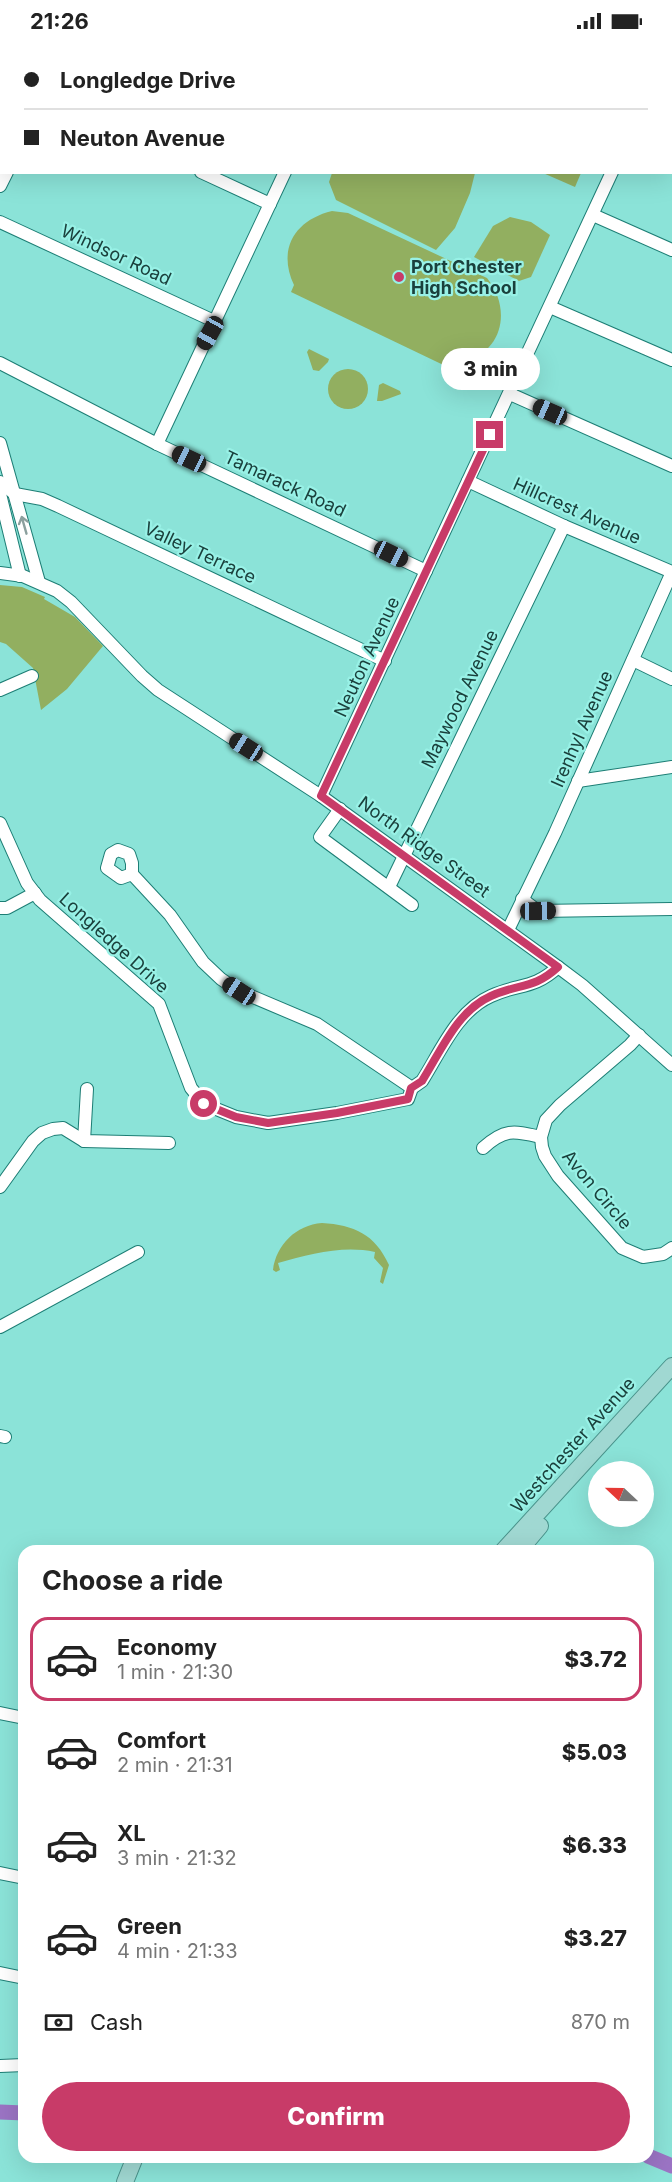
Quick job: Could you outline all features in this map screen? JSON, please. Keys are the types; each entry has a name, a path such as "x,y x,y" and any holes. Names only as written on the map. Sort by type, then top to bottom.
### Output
{"main road":[{"name":"Westchester Avenue","path":"508,1545 672,1366"},
{"name":"Westchester Avenue","path":"524,1545 672,1378"},
{"path":"125,2182 133,2163"},
{"path":"136,2182 143,2163"}],"street":[{"path":"205,174 270,204"},
{"path":"157,444 284,174"},
{"name":"Neuton Avenue","path":"321,796 611,174"},
{"path":"593,215 672,250"},
{"name":"Windsor Road","path":"0,222 216,322"},
{"path":"550,307 672,360"},
{"name":"Tamarack Road","path":"0,363 157,444 426,571"},
{"path":"510,394 672,466"},
{"path":"0,442 39,582"},
{"name":"Hillcrest Avenue","path":"468,481 564,526 672,572"},
{"name":"Valley Terrace","path":"0,482 15,494 42,499 58,506 385,661"},
{"path":"0,494 20,576"},
{"name":"Maywood Avenue","path":"389,887 564,526"},
{"name":"Irenhyl Avenue","path":"508,930 672,572"},
{"name":"North Ridge Street","path":"0,573 20,576 57,591 71,602 158,690 340,809 508,930 558,967 672,1065"},
{"path":"633,660 672,679"},
{"path":"0,690 32,676"},
{"path":"578,781 672,766"},
{"path":"340,809 320,837 412,905"},
{"name":"Longledge Drive","path":"0,823 27,883 51,912 159,1004 191,1088 204,1104 236,1117 268,1123 408,1099 411,1088 422,1081 464,1014 493,995 537,983 558,967"},
{"path":"132,874 170,915 203,962 220,979 239,991 317,1024 411,1088"},
{"path":"0,908 7,908 35,893"},
{"path":"522,899 538,911 672,909"},
{"path":"483,1148 505,1132 521,1132 541,1137 546,1120 560,1105 639,1035"},
{"path":"84,1141 87,1089"},
{"path":"0,1187 33,1141 42,1133 63,1128 84,1141 169,1143"},
{"name":"Avon Circle","path":"541,1137 545,1156 558,1176 622,1248 643,1257 663,1254 672,1248"},
{"path":"0,1327 138,1252"},
{"path":"0,1713 18,1717"},
{"path":"0,1873 18,1877"},
{"path":"0,1973 18,1977"},
{"path":"0,2066 18,2065"}],"green space":[{"path":"331,174 475,174 470,193 455,228 436,250 336,200 329,182"},
{"path":"545,174 581,174 575,187"},
{"path":"332,211 348,213 487,278 495,290 501,316 495,339 487,349 477,357 463,362 458,372 291,292 294,285 289,272 288,260 293,238 308,221"},
{"path":"510,217 531,222 550,235 531,277 519,281 474,257 493,226"},
{"path":"309,349 329,359 319,371 313,370 307,352"},
{"path":"348,369 356,370 362,375 367,381 367,397 362,403 356,408 348,409 340,408 334,403 329,397 328,389 329,381 334,375 340,370"},
{"path":"383,383 400,391 401,394 377,401 379,385"},
{"path":"0,585 22,587 45,597 44,599 75,617 103,646 67,689 41,710 33,668 6,644 0,642"},
{"path":"322,1223 354,1229 377,1246 389,1265 383,1284 380,1282 383,1268 374,1258 375,1252 363,1250 339,1250 314,1254 278,1263 280,1270 276,1272 273,1270 278,1252 289,1238 304,1228"}],"waterway":[{"path":"0,2112 18,2113"},
{"path":"654,2158 672,2166"}],"place":[{"name":"Port Chester High School","path":"399,277"}],"route":[{"path":"204,1104 236,1117 268,1123 337,1113 408,1099 411,1088 422,1081 464,1014 493,995 537,983 548,977 558,967 321,796 345,749 490,435"}]}
